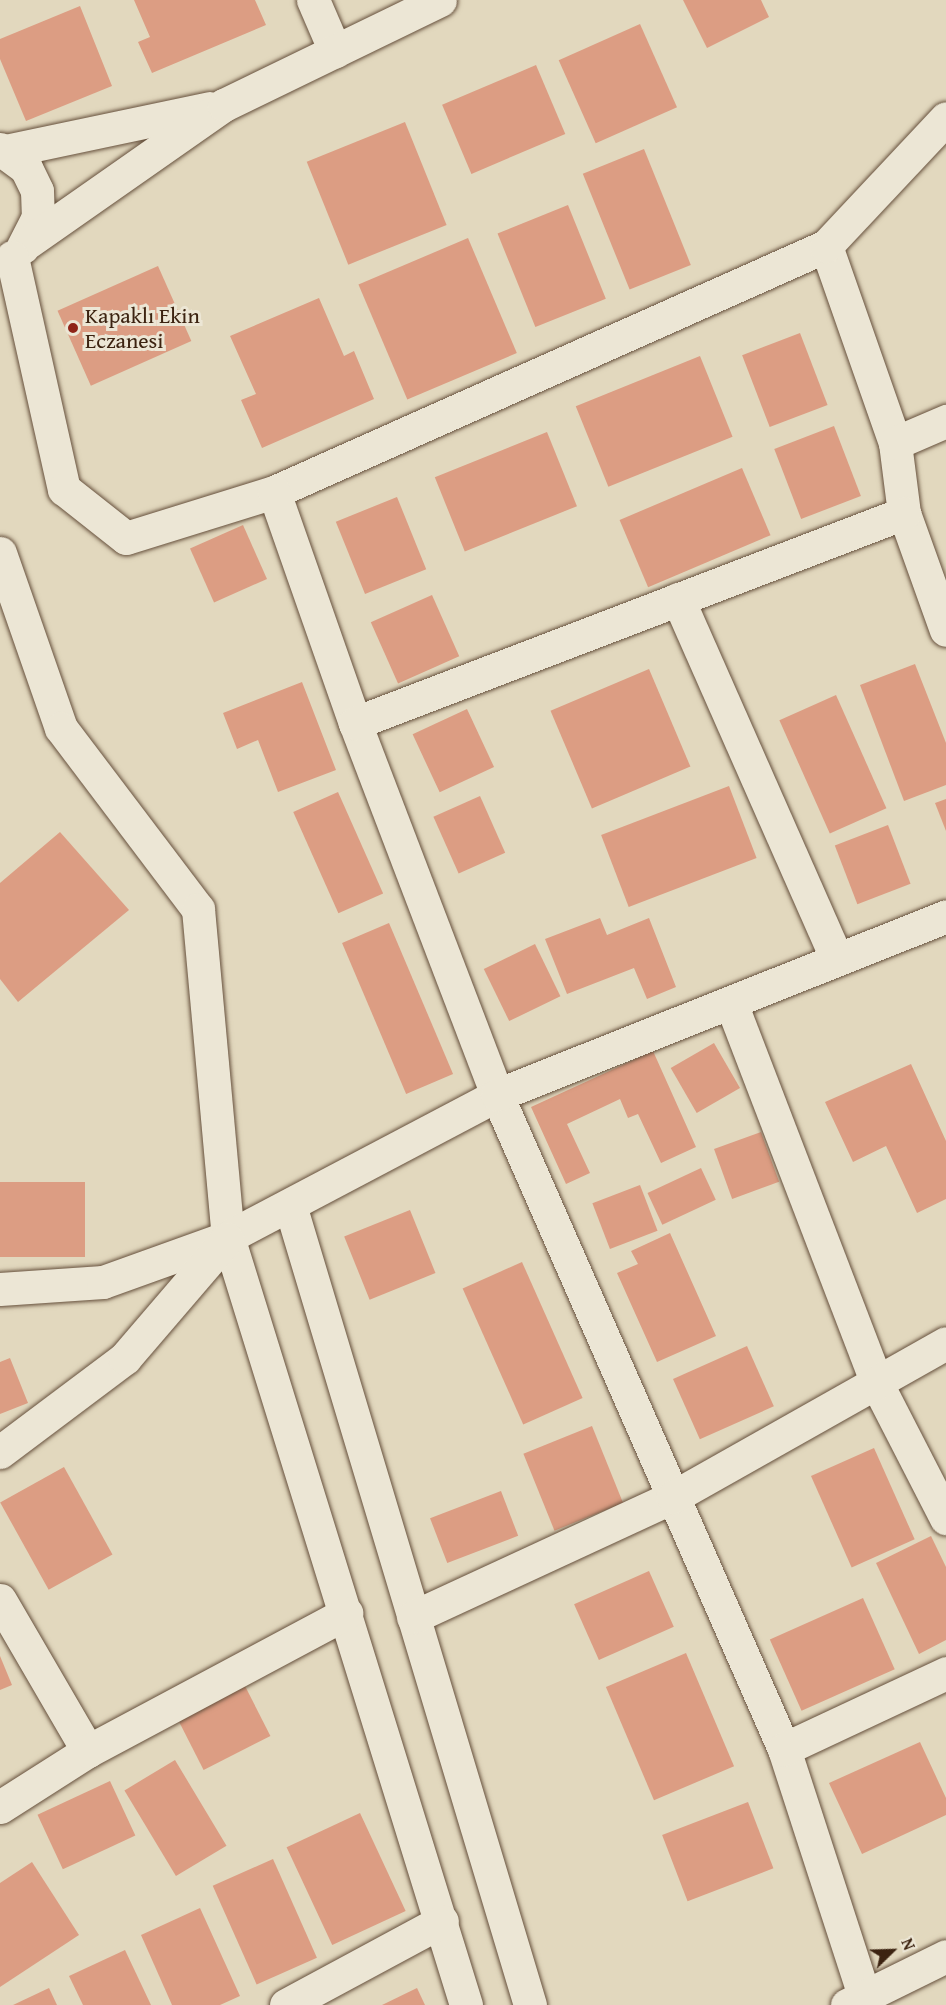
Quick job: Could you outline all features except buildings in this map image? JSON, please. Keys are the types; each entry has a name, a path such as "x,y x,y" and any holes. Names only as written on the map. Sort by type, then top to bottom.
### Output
{"street":[{"path":"313,0 335,51"},
{"path":"8,258 224,105 440,0"},
{"path":"3,150 224,105"},
{"path":"3,150 26,168 37,191 38,217 8,258 64,489 126,538 274,492 826,246 946,118"},
{"path":"826,246 895,442 904,513 946,630"},
{"path":"895,442 946,421"},
{"path":"274,492 355,723 497,1095 784,1749 859,2002 946,1956"},
{"path":"355,723 904,513"},
{"path":"0,553 61,728 198,909 228,1237 442,1921 466,2005"},
{"path":"678,599 836,958"},
{"path":"0,1289 103,1282 228,1237 497,1095 731,1004 836,958 946,916"},
{"path":"731,1004 877,1384 946,1518"},
{"path":"290,1205 530,2005"},
{"path":"0,1452 125,1358 228,1237"},
{"path":"413,1617 673,1497 877,1384 946,1343"},
{"path":"0,1600 88,1751"},
{"path":"0,1807 88,1751 346,1613"},
{"path":"784,1749 946,1673"},
{"path":"286,2005 442,1921"}],"place":[{"name":"Kapaklı Ekin Eczanesi","path":"73,328"}]}
